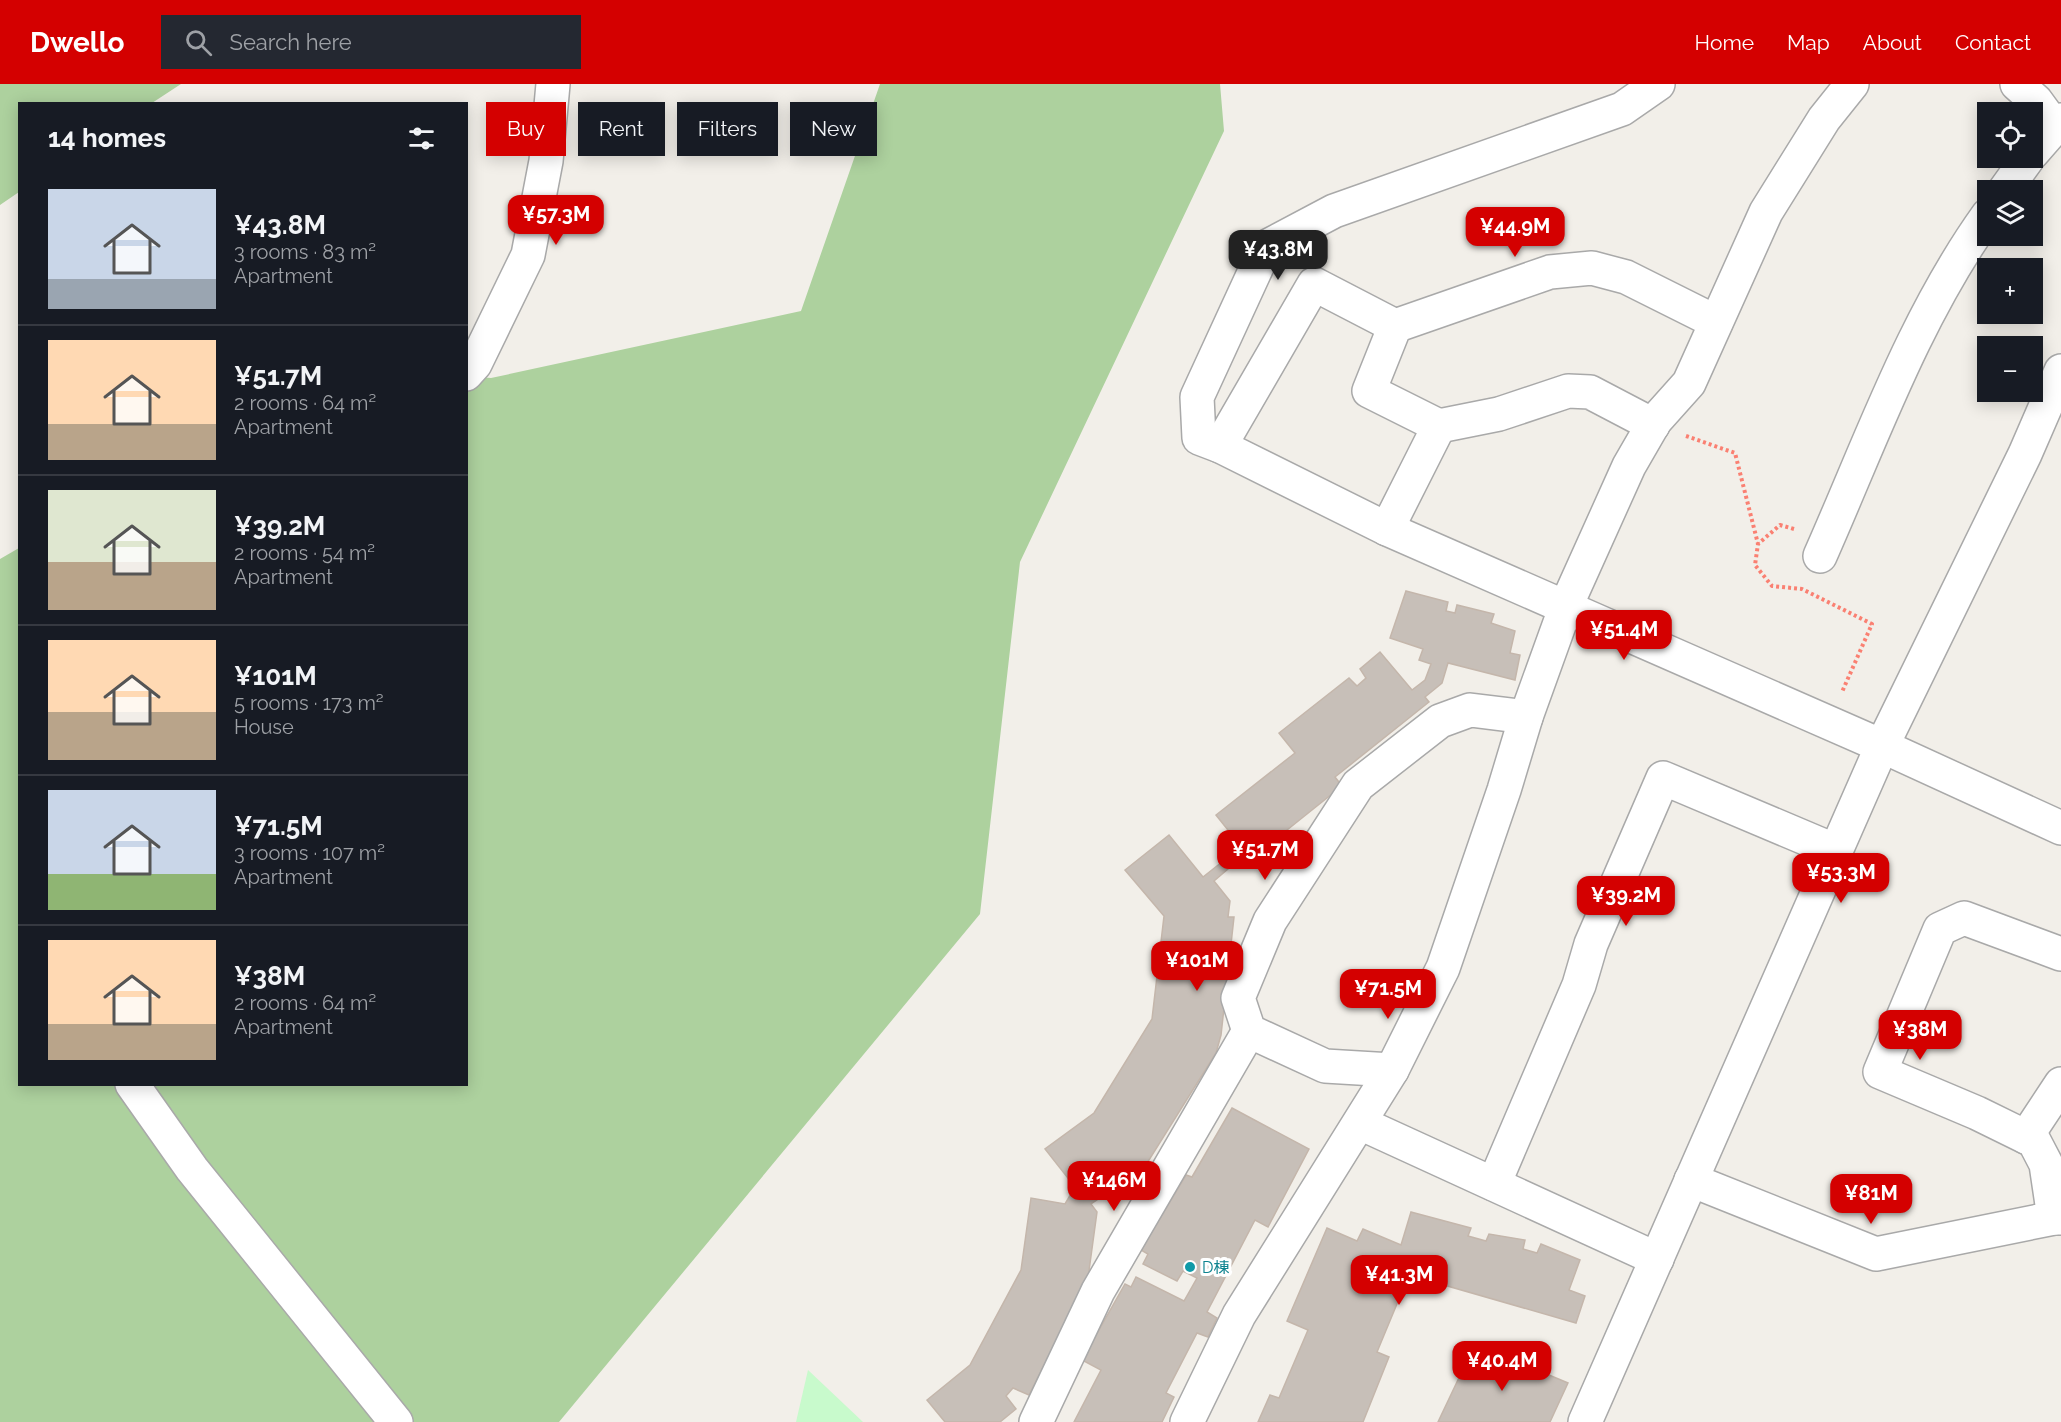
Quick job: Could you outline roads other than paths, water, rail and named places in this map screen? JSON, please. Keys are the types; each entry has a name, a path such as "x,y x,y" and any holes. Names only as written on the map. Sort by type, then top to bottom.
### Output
{"street":[{"path":"468,372 475,364 528,255 546,161 554,84"},
{"path":"1658,84 1622,109 1334,211 1266,247 1197,397 1199,438 1220,446 1387,528 1882,746 2061,828"},
{"path":"1187,1422 1239,1315 1392,1070 1443,968 1504,790 1526,717 1566,606 1629,466 1653,425 1689,383 1766,212 1824,119 1852,84"},
{"path":"2017,84 2058,124 2043,141"},
{"path":"1820,556 1912,343 1977,229"},
{"path":"1220,446 1314,284 1395,326 1550,272 1592,268 1626,277 1716,321"},
{"path":"1395,326 1369,391 1439,426 1499,414 1568,391 1590,392 1653,425"},
{"path":"1585,1422 1882,746 2025,454 2061,371"},
{"path":"1387,528 1439,426"},
{"path":"1392,1070 1325,1066 1249,1030 1238,998 1270,921 1358,785 1440,721 1470,710 1526,717"},
{"path":"1494,1184 1579,985 1591,944 1664,778 1836,851"},
{"path":"1691,1180 1876,1254 2058,1218 2046,1164 2034,1141 1977,1113 1880,1072 1940,929 1964,918 2061,954"},
{"path":"1036,1422 1098,1291 1249,1030"},
{"path":"2026,1137 2061,1084"},
{"path":"133,1086 192,1169 396,1422"},
{"path":"1360,1123 1657,1259"}],"place":[{"name":"D棟","path":"1190,1267"}]}
